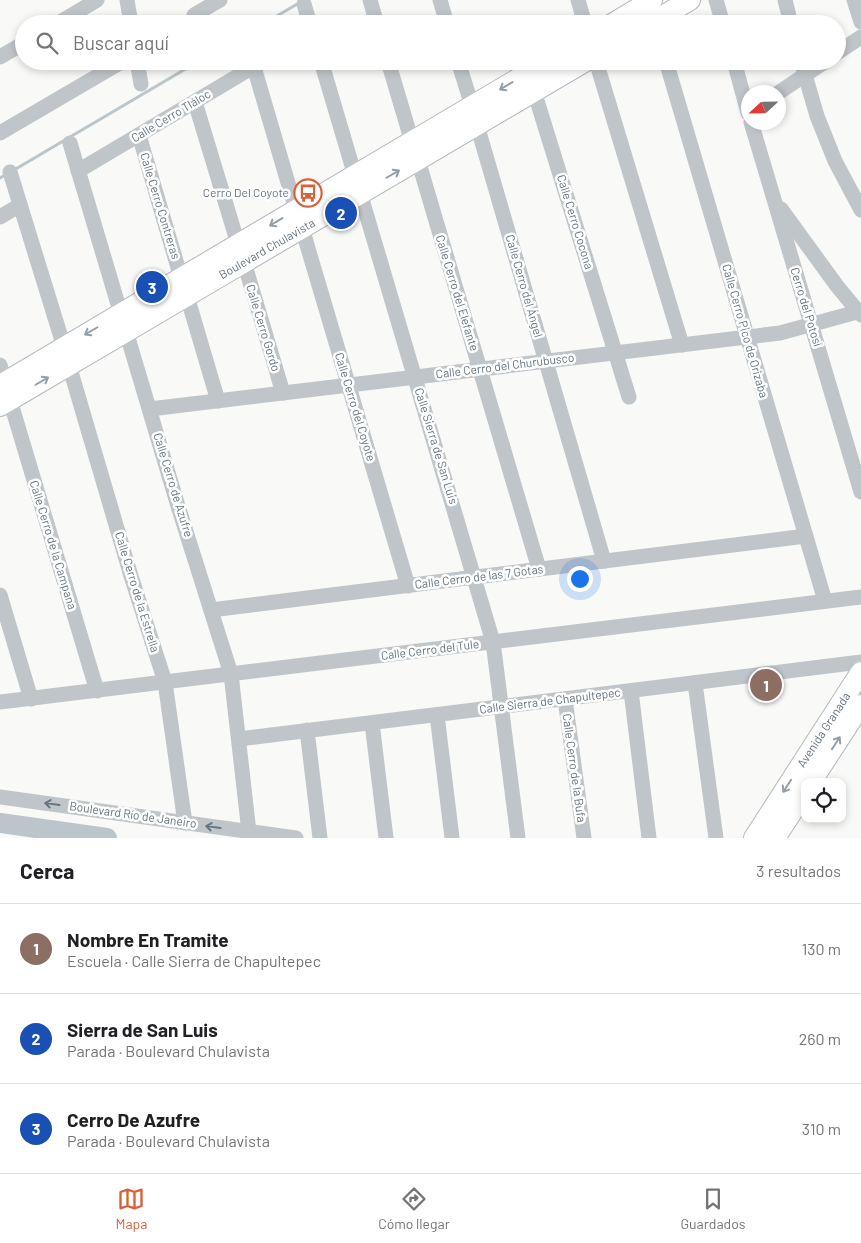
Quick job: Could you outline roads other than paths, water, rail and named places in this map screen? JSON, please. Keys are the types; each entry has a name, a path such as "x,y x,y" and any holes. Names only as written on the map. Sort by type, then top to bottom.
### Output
{"main road":[{"path":"651,12 690,0"},
{"name":"Boulevard Chulavista","path":"3,387 66,356 474,116 536,70"},
{"name":"Boulevard Chulavista","path":"474,116 534,91 570,70"},
{"name":"Avenida Granada","path":"754,838 861,672"},
{"name":"Avenida Granada","path":"814,778 861,705"},
{"path":"775,838 801,798"}],"street":[{"path":"72,15 97,0"},
{"path":"126,0 129,15"},
{"path":"194,13 220,0"},
{"path":"370,0 374,15"},
{"path":"440,0 444,15"},
{"path":"578,0 582,15"},
{"path":"716,0 720,15"},
{"path":"785,0 789,15"},
{"path":"854,0 861,22"},
{"path":"304,4 307,15"},
{"path":"846,48 861,37"},
{"path":"0,57 15,48"},
{"path":"0,133 108,70"},
{"path":"139,70 141,84"},
{"name":"Calle Cerro Tláloc","path":"78,171 248,70"},
{"name":"Calle Cerro del Coyote","path":"260,70 299,219 408,586"},
{"name":"Calle Sierra de San Luis","path":"324,70 493,642 518,838"},
{"name":"Calle Cerro del Elefante","path":"391,70 539,569"},
{"name":"Calle Cerro del Ángel","path":"461,70 604,561"},
{"path":"599,70 682,345"},
{"name":"Calle Cerro Pico de Orizaba","path":"669,70 825,602"},
{"path":"736,70 741,87"},
{"path":"786,86 801,70"},
{"path":"804,70 817,116 835,161 861,210"},
{"name":"Calle Cerro Cocona","path":"534,91 629,397"},
{"name":"Calle Cerro Gordo","path":"195,102 283,393"},
{"name":"Cerro del Potosí","path":"753,130 861,492"},
{"name":"Calle Cerro Contreras","path":"139,135 218,401"},
{"name":"Calle Cerro de Azufre","path":"70,143 231,674 249,832"},
{"path":"10,172 66,356"},
{"path":"774,200 859,313"},
{"path":"0,217 20,205"},
{"name":"Calle Cerro del Churubusco","path":"150,410 780,333 859,313"},
{"name":"Calle Cerro de la Estrella","path":"66,356 131,576 165,682 185,823"},
{"name":"Calle Cerro de la Campana","path":"3,387 97,691"},
{"name":"Calle Cerro de las 7 Gotas","path":"211,610 806,536"},
{"path":"0,595 31,699"},
{"name":"Calle Cerro del Tule","path":"0,702 861,597"},
{"name":"Calle Sierra de Chapultepec","path":"239,739 861,662"},
{"path":"695,683 716,838"},
{"path":"631,691 649,838"},
{"name":"Calle Cerro de la Bufa","path":"565,699 584,838"},
{"path":"437,715 452,838"},
{"path":"372,723 386,838"},
{"path":"307,730 320,838"},
{"name":"Boulevard Río de Janeiro","path":"0,797 296,838"}],"waterway":[{"path":"278,15 299,3"},
{"path":"14,170 184,70"},
{"path":"0,178 7,174"},
{"path":"856,699 861,691"},
{"path":"0,823 107,838"}],"place":[{"name":"Cerro Del Coyote","path":"308,193"},
{"name":"Sierra de San Luis","path":"341,213"},
{"name":"Cerro De Azufre","path":"152,287"},
{"name":"Nombre En Tramite","path":"766,685"}]}
